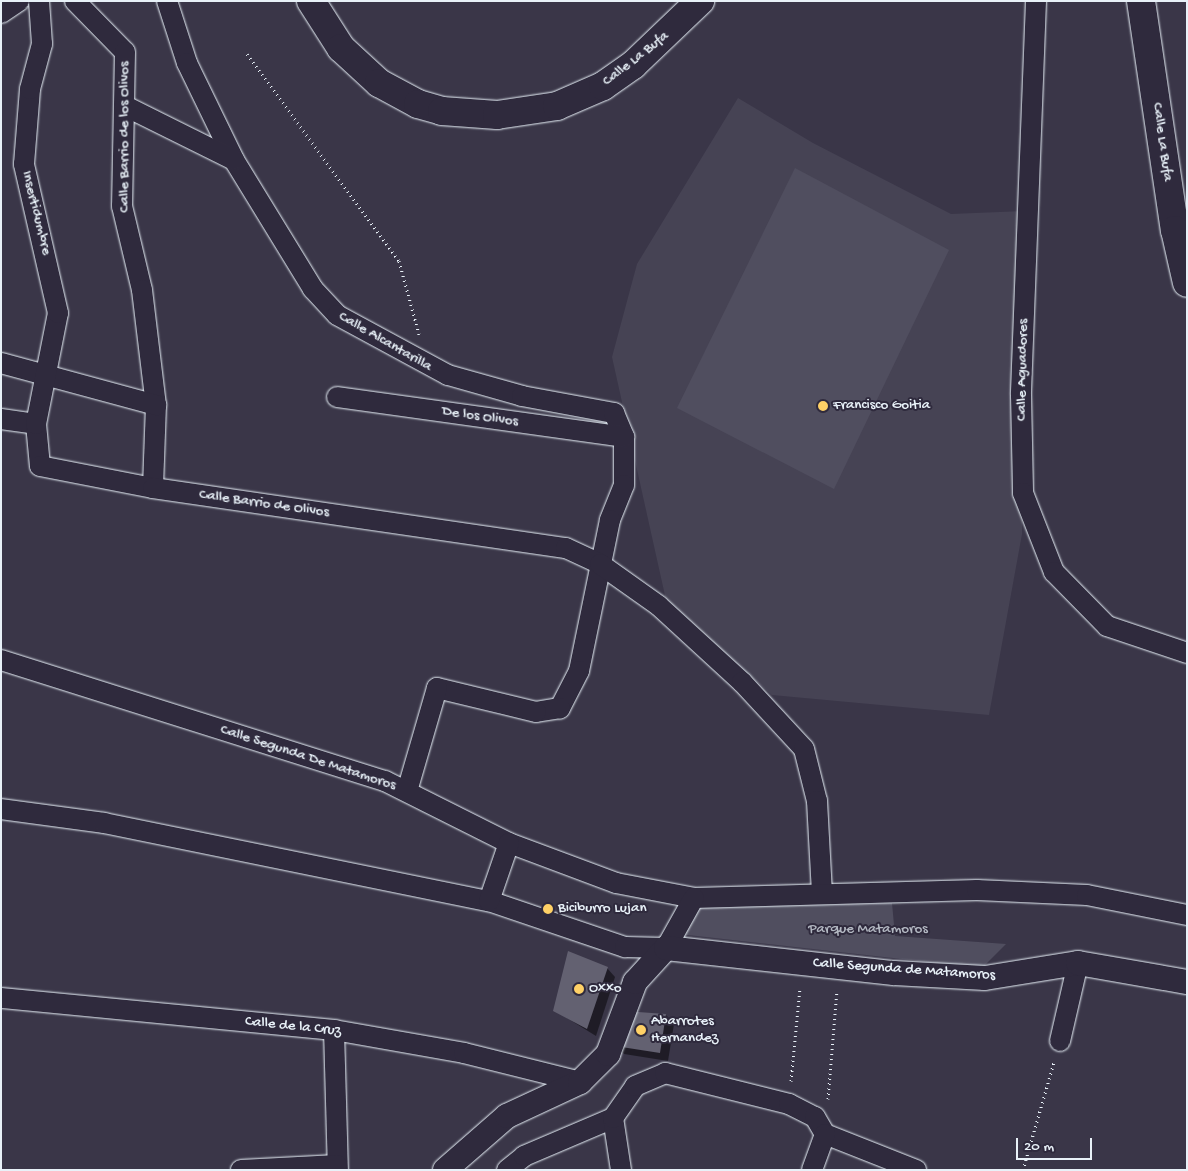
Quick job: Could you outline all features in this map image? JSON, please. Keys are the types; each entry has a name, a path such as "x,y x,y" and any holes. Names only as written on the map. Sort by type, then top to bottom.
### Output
{"main road":[{"name":"Calle La Bufa","path":"311,1 341,48 379,83 418,104 442,111 497,115 557,106 602,86 633,65 700,1"},
{"name":"Calle La Bufa","path":"1141,1 1175,230 1187,283"}],"street":[{"path":"1,13 19,1"},
{"name":"Insertidumbre","path":"36,424 58,313 24,164 30,89 42,44 39,1"},
{"name":"Calle Barrio de los Olivos","path":"75,1 125,52 127,106 122,206 142,290 156,405 153,488"},
{"name":"Calle Alcantarilla","path":"167,1 187,63 234,160 313,289 337,316 428,368 522,396 614,412 624,437"},
{"name":"Calle Aguadores","path":"1036,1 1021,395 1023,493 1054,572 1107,626 1187,653"},
{"path":"127,106 234,160"},
{"path":"1,363 46,373 156,405"},
{"name":"De los Olivos","path":"337,397 624,437"},
{"path":"1,419 36,424"},
{"name":"Calle Barrio de Olivos","path":"36,424 40,466 153,488 566,548 600,564 659,606 742,682 804,749 817,801 822,894"},
{"path":"407,791 437,688 536,712 560,708 579,672 600,564 624,485 624,437"},
{"name":"Calle Segunda De Matamoros","path":"1,660 407,791 509,843 616,883 694,898"},
{"path":"1,809 104,823 489,901 625,947 666,948"},
{"path":"489,901 509,843"},
{"path":"445,1170 507,1116 580,1082 608,1054 635,982 666,948 694,898 977,890 1087,895 1187,916"},
{"name":"Calle Segunda de Matamoros","path":"666,948 803,964 985,978 1078,963 1187,982"},
{"path":"1060,1041 1078,963"},
{"name":"Calle de la Cruz","path":"1,998 334,1030 464,1053 580,1082"},
{"path":"241,1170 338,1167 334,1030"},
{"path":"507,1170 524,1156 613,1118 635,1086 655,1075 665,1073 789,1104 815,1117 825,1134 916,1170"},
{"path":"613,1118 621,1170"},
{"path":"812,1170 825,1134"}],"path":[{"path":"247,54 399,262 428,368"},
{"path":"789,1104 803,964"},
{"path":"825,1134 838,967"},
{"path":"1023,1170 1060,1041"}],"shaded area":[{"name":"Francisco Goitia","path":"738,98 813,143 951,214 1023,211 1022,534 989,715 772,695 666,600 612,357 637,264"}],"green space":[{"path":"795,168 949,250 834,489 677,408"},
{"name":"Parque Matamoros","path":"892,903 895,936 1006,944 982,968 679,934 695,907"}],"building":[{"name":"Oxxo","path":"568,951 608,967 587,1029 553,1011"},
{"name":"Abarrotes Hernandez","path":"624,1011 666,1014 660,1053 615,1046"}],"place":[{"name":"Francisco Goitia","path":"823,406"},
{"name":"Biciburro Lujan","path":"548,909"},
{"name":"Oxxo","path":"579,989"},
{"name":"Abarrotes Hernandez","path":"641,1030"}]}
